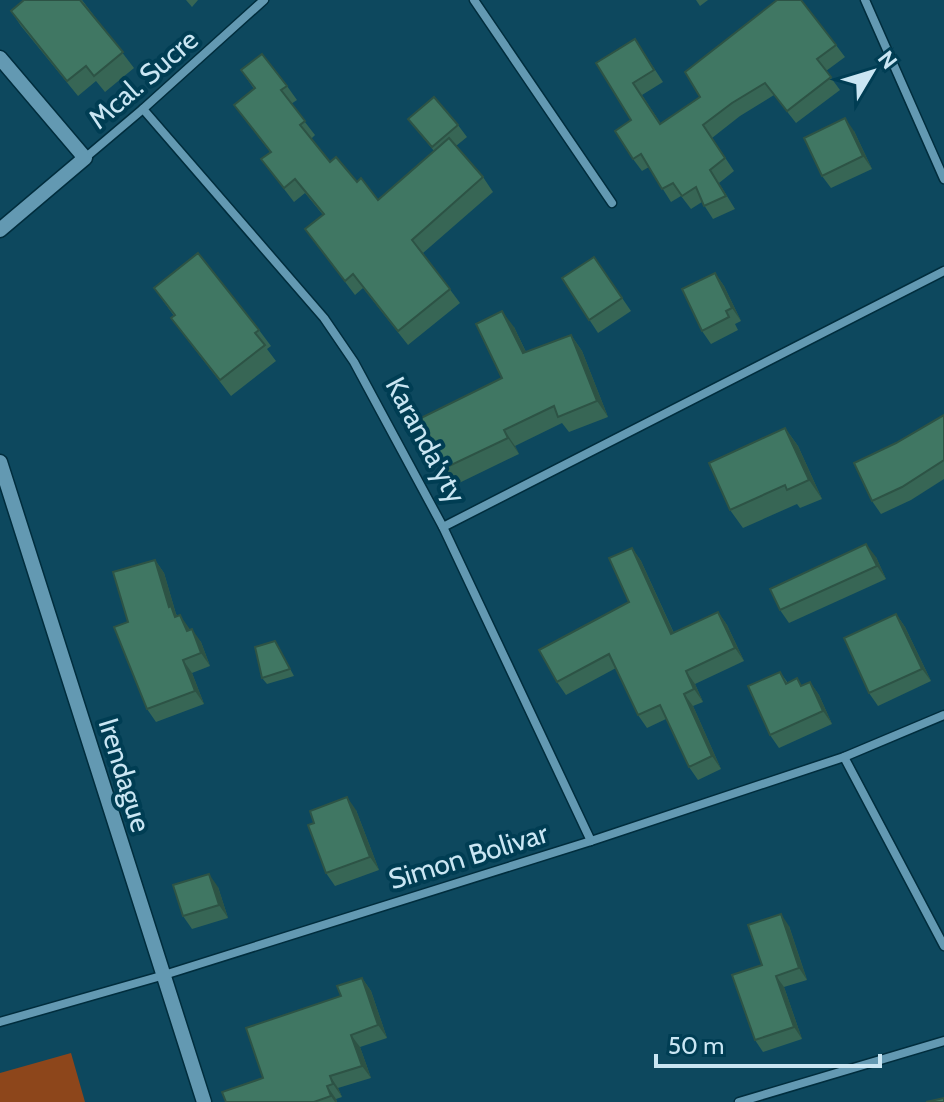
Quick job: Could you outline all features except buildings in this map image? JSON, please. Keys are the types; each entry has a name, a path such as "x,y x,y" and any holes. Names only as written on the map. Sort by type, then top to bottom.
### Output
{"street":[{"name":"Mcal. Sucre","path":"85,158 264,0"},
{"path":"474,0 612,203"},
{"path":"865,0 944,179"},
{"path":"0,58 85,158 0,230"},
{"name":"Karanda'yty","path":"143,109 324,318 354,362 443,527 591,841"},
{"path":"443,527 944,271"},
{"name":"Irendague","path":"0,462 161,976 204,1102"},
{"name":"Simon Bolivar","path":"0,1022 161,976 591,841 844,757 944,715"},
{"path":"844,757 944,946"},
{"path":"739,1102 944,1041"}],"shaded area":[{"path":"71,1053 85,1102 0,1102 0,1073"}]}
